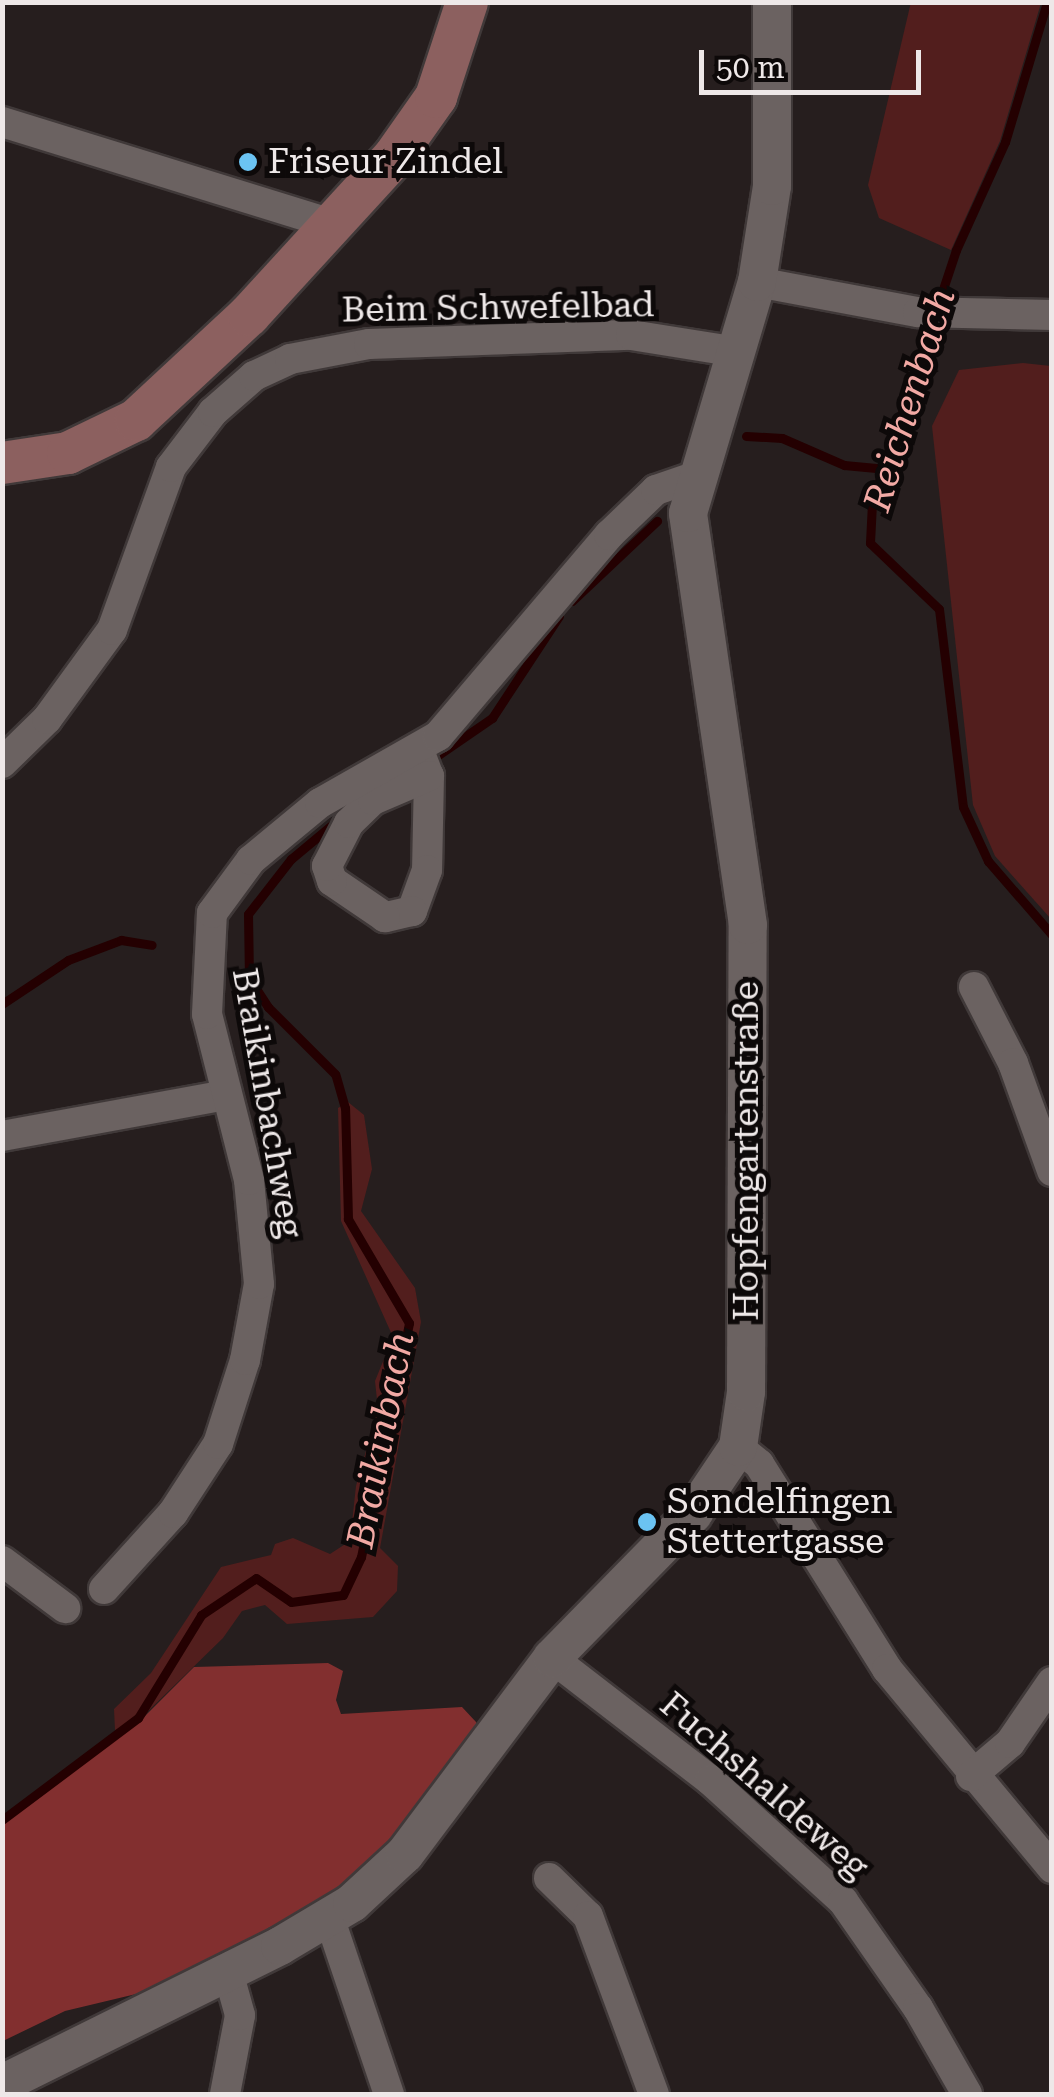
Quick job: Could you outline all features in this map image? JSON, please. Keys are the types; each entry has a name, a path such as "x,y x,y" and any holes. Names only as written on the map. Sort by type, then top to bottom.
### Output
{"main road":[{"path":"2,464 68,453 136,420 335,225 436,97 467,2"}],"street":[{"name":"Hopfengartenstraße","path":"2,2084 330,1920 406,1854 552,1658 694,1514 738,1447 746,1392 748,925 688,513 694,477 758,282 772,186 772,2"},
{"path":"2,122 335,225"},
{"path":"758,282 931,313 1052,314"},
{"name":"Beim Schwefelbad","path":"2,763 47,719 112,630 171,466 213,412 254,376 332,348 631,334 737,352"},
{"name":"Braikinbachweg","path":"423,762 427,870 412,911 384,916 332,881 327,866 349,823 423,762 609,535 656,490 694,477"},
{"name":"Braikinbachweg","path":"104,1589 173,1513 218,1444 245,1360 258,1284 249,1180 226,1095 204,969 206,930 226,887 320,802 423,762"},
{"path":"974,988 1026,1057 1052,1171"},
{"path":"2,1136 226,1095"},
{"path":"738,1447 759,1464 887,1670 971,1776 1052,1868"},
{"path":"2,1561 65,1608"},
{"name":"Fuchshaldeweg","path":"552,1658 710,1780 843,1901 918,2008 967,2094"},
{"path":"971,1776 1010,1743 1052,1682"},
{"path":"550,1878 588,1916 654,2094"},
{"path":"330,1920 390,2094"},
{"path":"225,2094 240,2015 228,1972"}],"shaded area":[{"path":"911,2 1041,3 1000,141 951,250 879,218 868,185"},
{"path":"1023,363 1051,366 1051,919 995,856 973,805 932,426 959,370"},
{"path":"348,1102 364,1115 372,1169 361,1211 415,1288 421,1322 380,1548 398,1566 397,1591 373,1617 287,1624 265,1605 242,1611 223,1638 139,1720 115,1730 114,1709 151,1673 221,1567 271,1555 275,1544 293,1538 330,1554 350,1541 356,1486 378,1409 375,1381 393,1337 341,1221 338,1108"},
{"path":"328,1663 343,1671 336,1700 341,1714 462,1707 476,1722 485,1745 432,1821 228,1972 65,2011 3,2041 3,1823 140,1721 194,1667"}],"waterway":[{"name":"Reichenbach","path":"1047,2 1005,142 956,250 872,503 870,543 939,609 963,807 988,861 1052,935"},
{"name":"Braikinbach","path":"746,436 782,438 844,465 887,469"},
{"name":"Braikinbach","path":"572,601 657,521"},
{"name":"Braikinbach","path":"428,762 492,718 559,616"},
{"name":"Braikinbach","path":"2,1820 138,1718 201,1615 256,1578 291,1602 343,1595 361,1557 409,1323 348,1219 345,1108 335,1074 268,1007 249,978 248,914 291,859 340,818"},
{"path":"2,1004 68,960 121,940 152,945"}],"place":[{"name":"Friseur Zindel","path":"248,162"},
{"name":"Sondelfingen Stettertgasse","path":"647,1522"}]}
